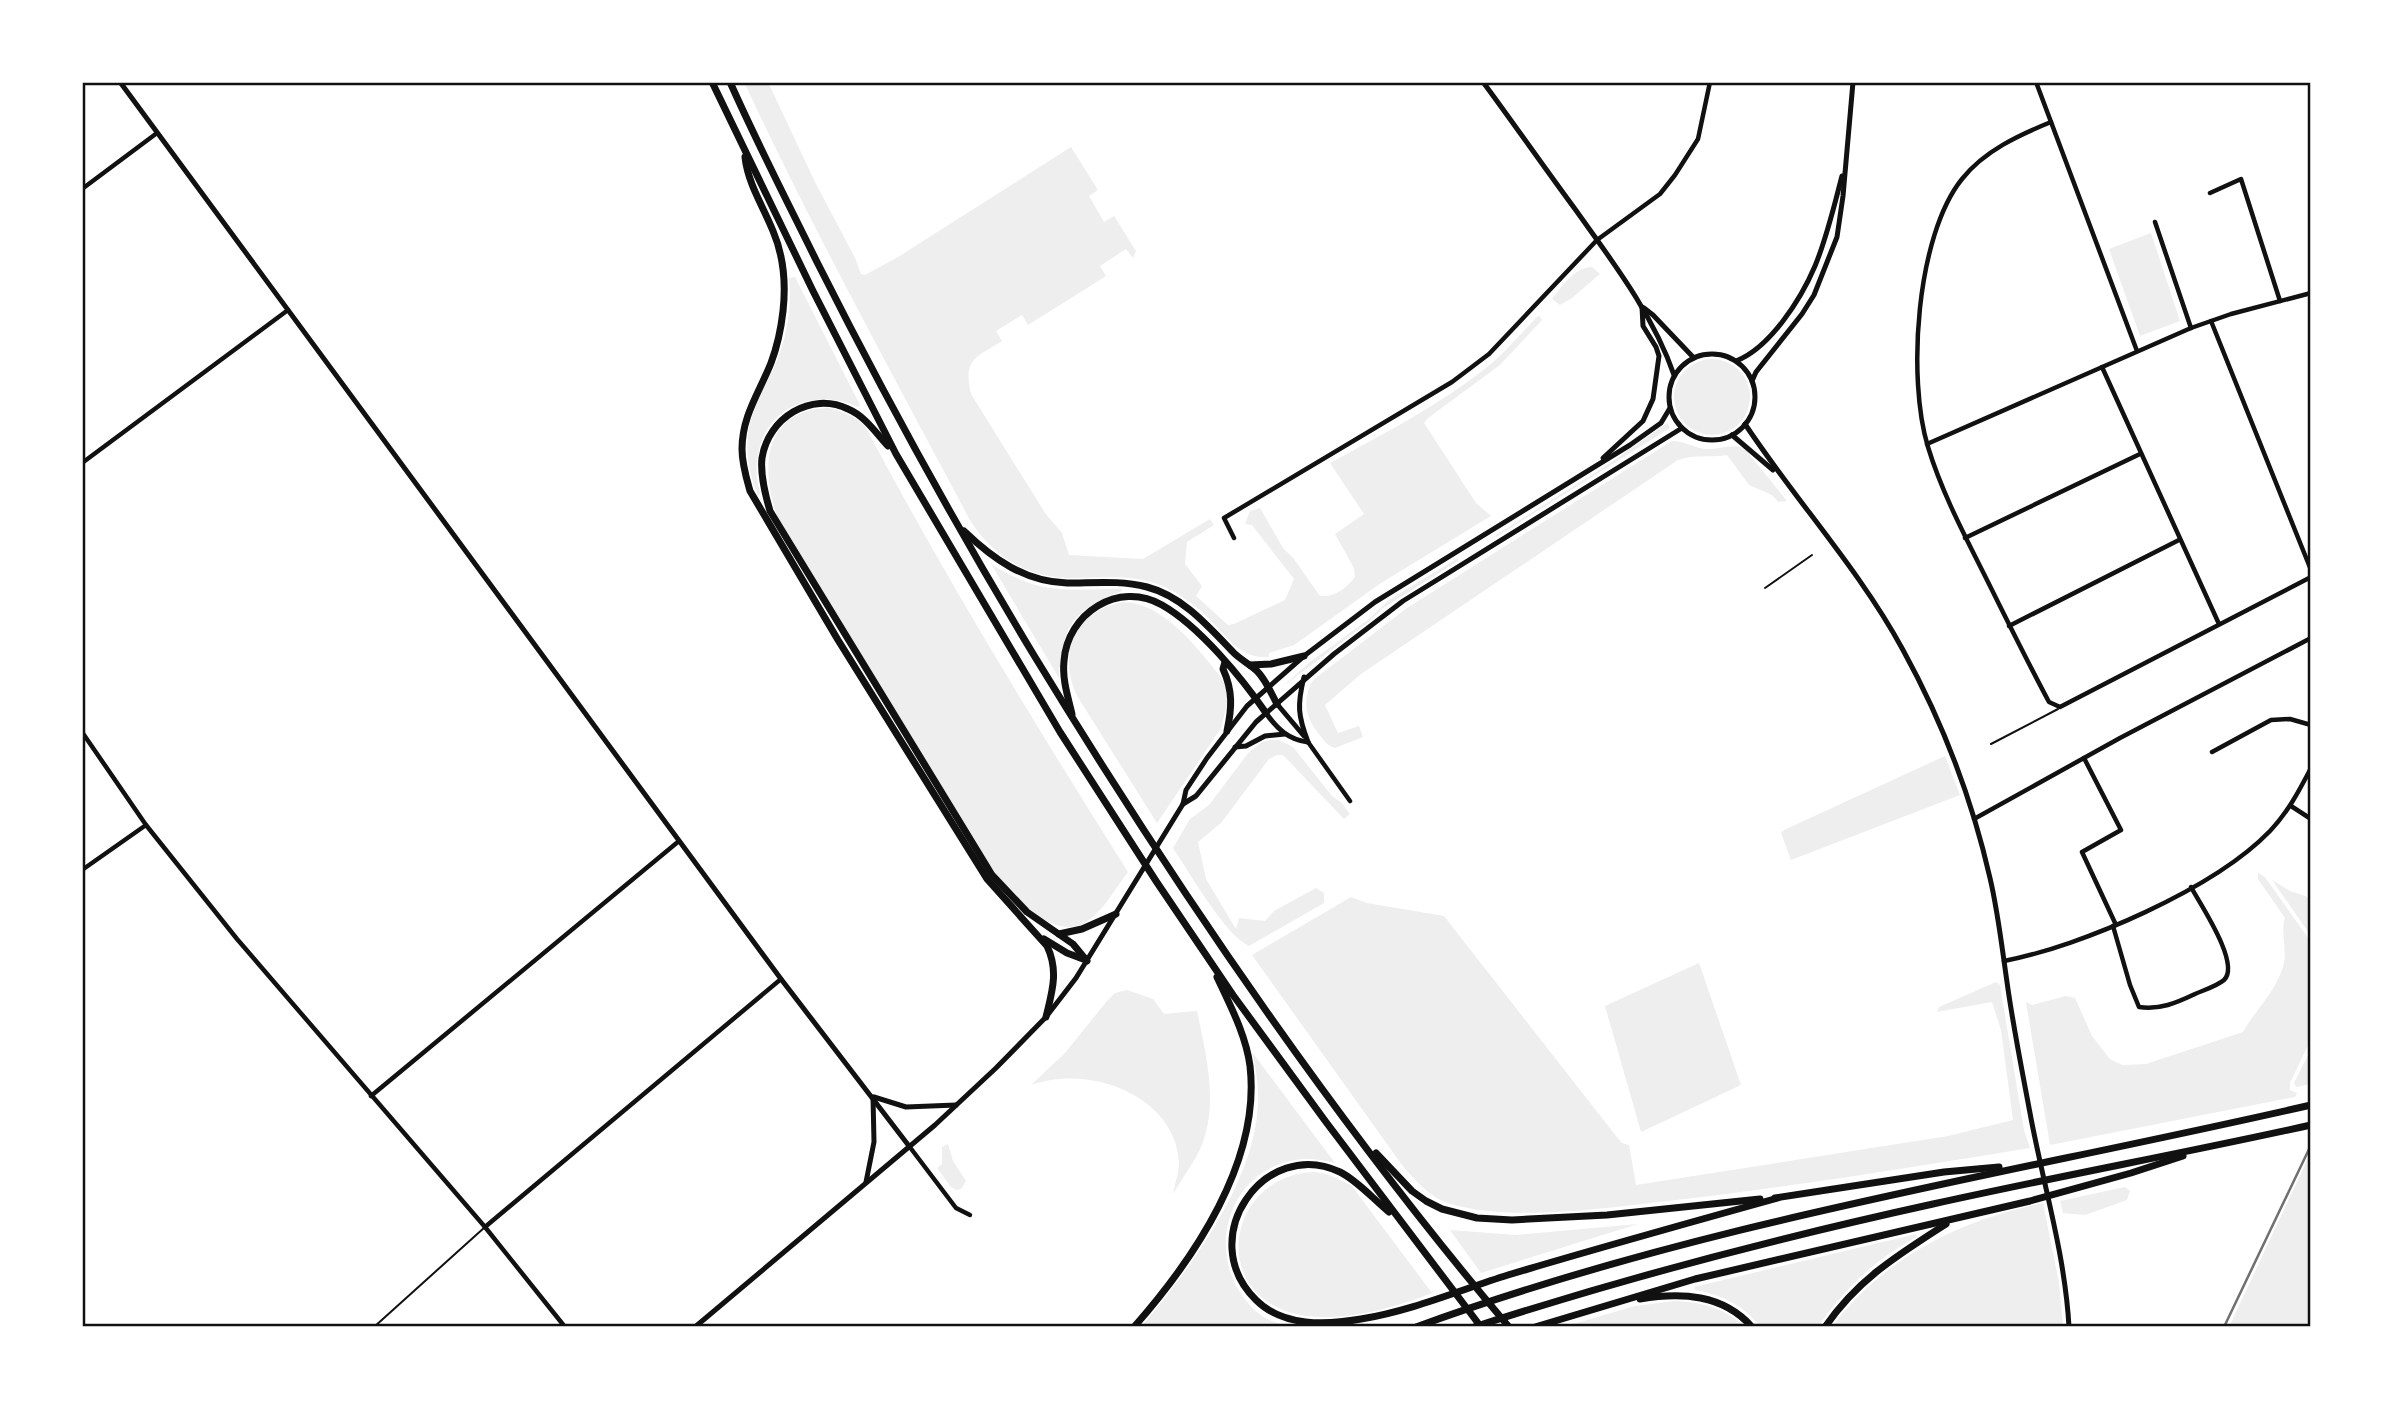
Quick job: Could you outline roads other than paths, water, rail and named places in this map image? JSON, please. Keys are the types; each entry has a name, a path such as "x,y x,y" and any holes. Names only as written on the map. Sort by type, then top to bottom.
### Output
{"highway":[{"path":"712,82 896,454 1053,721 1206,954 1230,997 1481,1327"},
{"path":"730,82 828,284 903,429 956,524 1074,722 1249,986 1357,1135 1455,1264 1508,1327"},
{"path":"744,151 747,176 775,234 783,265 785,287 778,340 771,364 748,409 744,432 743,468 750,491 838,640 987,879 1009,906 1041,937 1067,953 1087,961"},
{"path":"896,454 871,426 847,408 829,403 811,404 788,413 775,426 766,442 762,459 762,478 770,512 979,857 1010,897 1073,944 1087,961"},
{"path":"956,524 998,561 1029,576 1060,582 1115,582 1148,587 1167,595 1205,622 1236,656 1250,665 1268,687 1277,704"},
{"path":"1074,722 1063,662 1075,626 1083,616 1104,602 1137,596 1162,605 1189,625 1225,662 1266,713"},
{"path":"1250,665 1271,664 1304,656"},
{"path":"1225,662 1223,669 1232,698 1227,731"},
{"path":"1058,934 1082,929 1116,914"},
{"path":"1041,937 1053,958 1055,973 1046,1017"},
{"path":"1134,1327 1157,1301 1196,1242 1229,1187 1242,1152 1250,1110 1250,1066 1230,997"},
{"path":"1416,1327 1628,1258 1757,1225 1931,1185 2310,1105"},
{"path":"1474,1327 1525,1310 1760,1244 2060,1177 2311,1125"},
{"path":"1357,1135 1426,1202 1477,1218 1512,1220 1607,1215 1778,1198 1944,1172 2031,1165"},
{"path":"1536,1326 1695,1279 2030,1201 2210,1147"},
{"path":"1401,1223 1353,1180 1339,1172 1322,1167 1296,1167 1266,1179 1248,1196 1233,1228 1235,1268 1239,1279 1260,1304 1281,1316 1302,1322 1361,1319 1619,1241 1778,1198"},
{"path":"1825,1327 1856,1289 1878,1269 1952,1220"},
{"path":"1604,1305 1649,1298 1703,1298 1734,1310 1752,1327"}],"main road":[{"path":"120,82 781,979 909,1146"},
{"path":"1483,82 1642,307 1660,339 1674,375"},
{"path":"1752,381 1756,372 1802,314 1824,274 1837,237 1853,82"},
{"path":"1736,361 1758,350 1777,327 1815,266 1845,167"},
{"path":"1642,307 1653,315 1693,358"},
{"path":"1598,464 1643,421 1653,399 1658,356 1656,347 1643,326 1642,307"},
{"path":"1720,354 1736,361 1746,370 1752,381 1755,399 1750,417 1732,435 1724,439 1706,440 1689,434 1674,419 1670,408 1669,391 1674,375 1686,362 1702,355 1720,354"},
{"path":"695,1327 956,1105 1046,1017 1087,961 1116,914 1183,804 1186,790 1227,731 1256,698 1304,656 1375,602 1661,423 1670,408"},
{"path":"1745,424 1778,474 1851,569 1904,652 1948,746 1974,819 1990,880 2033,1129 2064,1279 2069,1327"},
{"path":"1183,804 1196,796 1266,713 1304,677 1404,601 1682,428"},
{"path":"1732,435 1778,474"},
{"path":"1304,677 1300,692 1299,718 1308,742"},
{"path":"1277,704 1308,742"},
{"path":"1266,713 1285,734 1295,740 1308,742"},
{"path":"1236,747 1246,746 1265,736 1285,734"},
{"path":"873,1097 906,1107 956,1105"},
{"path":"866,1182 874,1142 873,1097"}],"street":[{"path":"1234,538 1224,518 1473,368 1513,331 1597,240 1660,194 1699,139 1710,82"},
{"path":"2036,82 2137,351"},
{"path":"2050,122 1996,149 1962,179 1944,213 1928,260 1917,333 1917,385 1927,444 1942,486 1965,538 2049,702 2060,707 2311,577"},
{"path":"82,189 157,133"},
{"path":"2210,193 2241,179 2280,301"},
{"path":"2155,222 2191,328"},
{"path":"1927,444 2191,328 2231,314 2311,293"},
{"path":"82,463 288,310"},
{"path":"2211,321 2311,570"},
{"path":"2102,367 2218,624"},
{"path":"1965,538 2140,454"},
{"path":"2010,626 2179,540"},
{"path":"1974,819 2311,638"},
{"path":"2212,752 2272,720 2290,719 2311,725"},
{"path":"82,732 146,825 237,939 485,1227 565,1327"},
{"path":"1308,742 1350,801"},
{"path":"2084,758 2121,830 2082,852 2114,925 2130,985 2139,1007 2155,1009 2188,998 2225,979 2230,970 2227,954 2191,887"},
{"path":"2004,961 2028,957 2114,925 2191,887 2241,856 2269,831 2291,806 2311,768"},
{"path":"2291,806 2311,818"},
{"path":"82,870 146,825"},
{"path":"371,1096 679,841"},
{"path":"485,1227 781,979"},
{"path":"909,1146 956,1208 970,1214"}],"lane":[{"path":"1765,588 1812,555"},
{"path":"1991,744 2052,714 2060,707"},
{"path":"374,1327 485,1227"}],"railway":[{"path":"2224,1327 2311,1145"}]}
